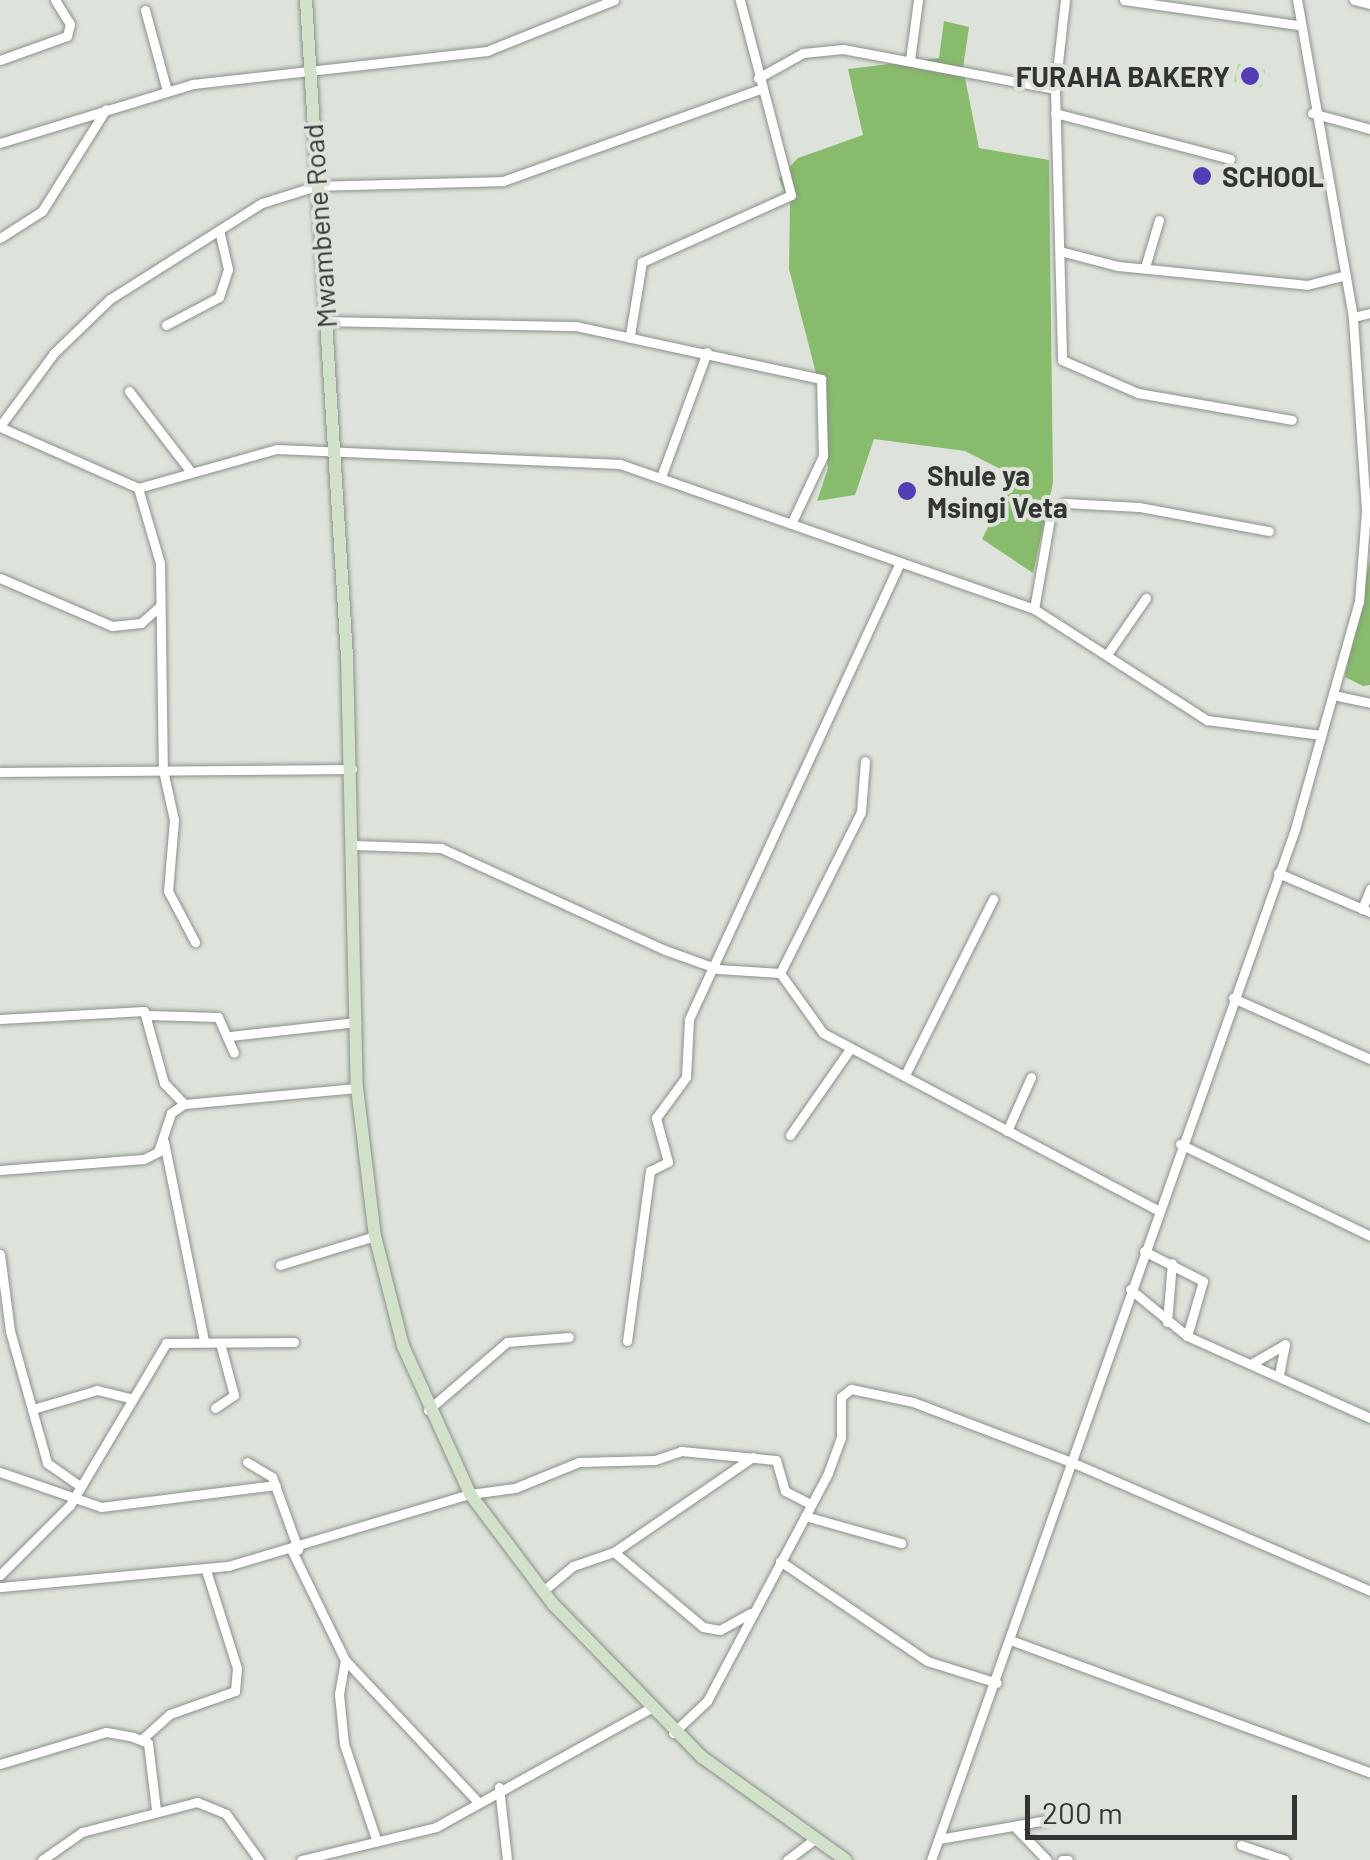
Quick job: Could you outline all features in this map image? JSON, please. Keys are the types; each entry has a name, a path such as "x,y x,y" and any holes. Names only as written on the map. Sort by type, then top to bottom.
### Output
{"street":[{"path":"0,60 67,36 70,24 55,0"},
{"name":"Mwambene Road","path":"306,0 352,769 357,1088 375,1236 402,1346 428,1410 470,1494 543,1591 674,1733 846,1860"},
{"path":"0,143 167,91 308,68 487,52 614,0"},
{"path":"630,334 642,262 792,195 759,84 740,0"},
{"path":"910,60 918,0"},
{"path":"1066,0 1055,89 1066,366 1138,393 1292,420"},
{"path":"1124,0 1298,24"},
{"path":"931,1860 1013,1641 1130,1289 1278,873 1321,735 1338,696 1364,565 1367,439 1353,317 1312,113 1297,0"},
{"path":"1354,0 1370,4"},
{"path":"145,10 167,91"},
{"path":"1055,89 910,60 823,50 785,60 759,84 503,181 316,186 262,203 85,322 0,426 138,488 257,451 576,457 662,477 898,566 1034,610 1207,720 1321,735"},
{"path":"0,238 42,211 106,110"},
{"path":"1055,113 1230,158"},
{"path":"1312,113 1370,129"},
{"path":"1145,268 1159,220"},
{"path":"166,325 219,296 228,269 219,230"},
{"path":"1060,251 1145,268 1308,285 1346,276"},
{"path":"1353,317 1370,313"},
{"path":"328,321 630,334 822,379 823,456 791,524"},
{"path":"662,477 707,352"},
{"path":"129,391 191,472"},
{"path":"138,488 158,554 162,770 174,820 168,891 196,942"},
{"path":"1034,610 1051,513 1065,504 1139,507 1269,531"},
{"path":"627,1341 650,1172 668,1162 656,1118 686,1077 684,1035 718,969 818,728 898,566"},
{"path":"0,578 112,626 142,623 160,606"},
{"path":"1108,654 1146,598"},
{"path":"1338,696 1370,703"},
{"path":"780,973 861,812 865,760"},
{"path":"0,772 352,769"},
{"path":"354,846 441,848 718,969 780,973"},
{"path":"1278,873 1366,910 1370,888"},
{"path":"906,1075 993,899"},
{"path":"780,973 823,1033 1159,1211"},
{"path":"1233,998 1370,1059"},
{"path":"0,1019 132,1008 148,1015 218,1017 230,1036 234,1053"},
{"path":"148,1015 164,1083 184,1104"},
{"path":"230,1036 356,1022"},
{"path":"790,1135 850,1049"},
{"path":"1007,1131 1031,1076"},
{"path":"204,1340 164,1142 171,1112 184,1104 357,1088"},
{"path":"0,1170 144,1159 164,1142"},
{"path":"1180,1144 1370,1236"},
{"path":"280,1265 375,1236"},
{"path":"1144,1250 1172,1263 1204,1286 1187,1336"},
{"path":"0,1254 49,1468 78,1490 112,1506 276,1485"},
{"path":"1168,1322 1172,1263"},
{"path":"1130,1289 1187,1336 1368,1414"},
{"path":"428,1410 507,1342 569,1337"},
{"path":"0,1575 78,1490 166,1343 294,1342"},
{"path":"215,1408 234,1395 220,1343"},
{"path":"1251,1364 1285,1344 1278,1376"},
{"path":"33,1409 97,1390 130,1398"},
{"path":"674,1733 706,1701 840,1449 841,1397 851,1390 913,1402 1071,1462 1370,1591"},
{"path":"0,1587 206,1570 295,1550 470,1494 515,1488 579,1462 646,1461 681,1450 755,1456 780,1463 785,1491 811,1504"},
{"path":"543,1591 573,1566 614,1552 755,1456"},
{"path":"247,1462 276,1485 295,1550 346,1660 476,1800"},
{"path":"0,1472 78,1490"},
{"path":"805,1516 901,1543"},
{"path":"614,1552 702,1627 720,1630 754,1612"},
{"path":"780,1561 926,1661 997,1684"},
{"path":"141,1740 170,1714 235,1691 238,1668 206,1570"},
{"path":"1013,1641 1370,1772"},
{"path":"346,1660 338,1694 344,1744 376,1842"},
{"path":"302,1860 436,1827 499,1787 649,1709"},
{"path":"0,1764 106,1732 141,1740 149,1748 156,1810"},
{"path":"499,1787 507,1860"},
{"path":"42,1860 82,1832 156,1810 211,1806 241,1829 259,1860"},
{"path":"939,1839 1048,1820"},
{"path":"1014,1826 1046,1860"},
{"path":"787,1860 815,1839"},
{"path":"1241,1844 1285,1860"},
{"path":"350,1847 352,1860"}],"green space":[{"path":"944,21 969,27 963,68 979,148 1049,160 1053,483 1033,573 982,539 1014,476 965,451 874,439 855,495 817,501 828,468 818,381 789,269 790,204 779,178 798,158 863,135 848,69 939,58"},
{"path":"1370,559 1370,685 1363,686 1345,677"}],"building":[{"name":"FURAHA BAKERY","path":"1238,64 1265,70 1261,88 1234,82"}],"place":[{"name":"FURAHA BAKERY","path":"1250,76"},
{"name":"SCHOOL","path":"1202,176"},
{"name":"Shule ya Msingi Veta","path":"907,491"}]}
